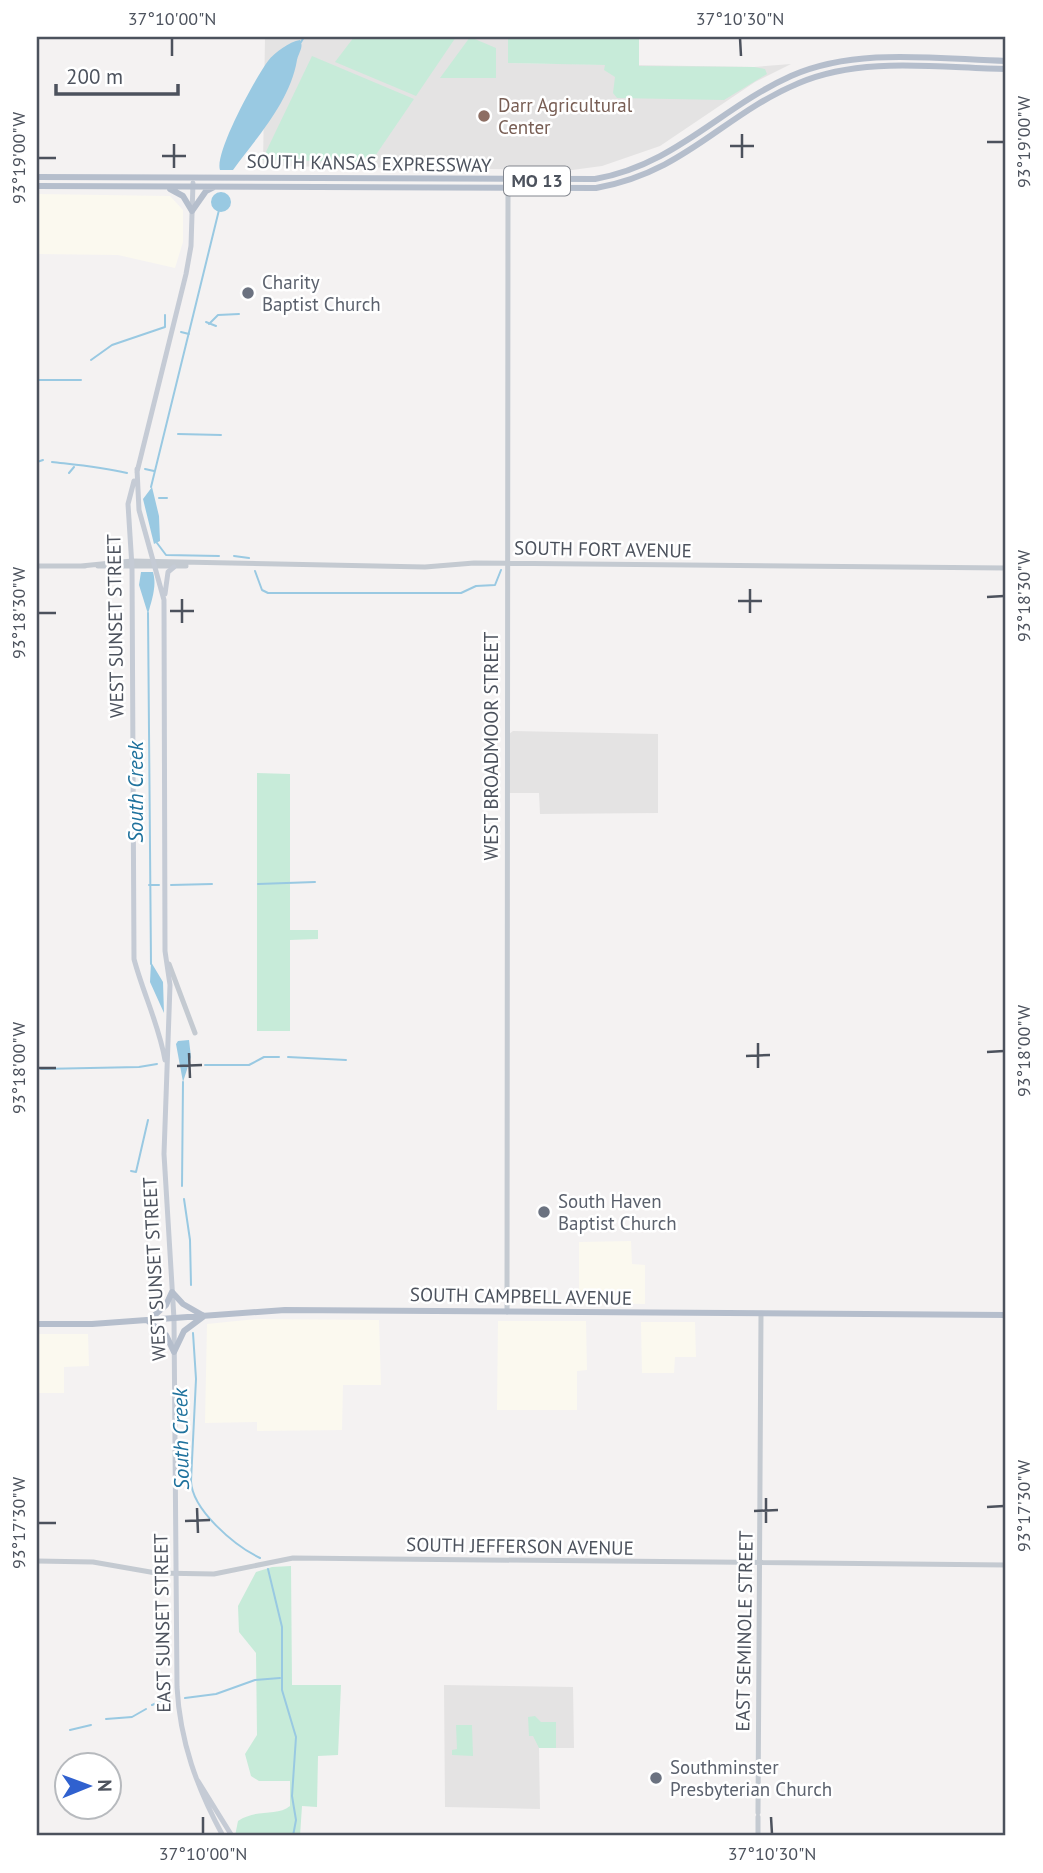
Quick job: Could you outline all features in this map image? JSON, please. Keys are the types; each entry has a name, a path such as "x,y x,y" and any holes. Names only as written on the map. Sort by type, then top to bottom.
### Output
{"main road":[{"name":"SOUTH KANSAS EXPRESSWAY","path":"37,177 595,179 638,169 668,154 763,90 823,65 869,58 1006,61"},
{"name":"SOUTH KANSAS EXPRESSWAY","path":"37,186 508,190 596,188 645,176 679,159 779,93 824,75 872,67 1006,69"},
{"name":"WEST SUNSET STREET","path":"167,1073 160,1035 134,959 132,564 128,504 186,274 191,247 193,177"},
{"path":"163,186 183,196 192,211 206,191 216,186"},
{"name":"WEST SUNSET STREET","path":"137,469 139,510 164,600 165,951 170,985 164,1154 174,1319 177,1465"},
{"path":"164,600 167,575 174,566"},
{"path":"172,1292 183,1304 204,1316 184,1331 174,1352 162,1330 148,1321 160,1311 172,1292"},
{"name":"SOUTH CAMPBELL AVENUE","path":"37,1324 148,1321 285,1310 1006,1315"},
{"name":"EAST SUNSET STREET","path":"177,1465 179,1723 196,1778 223,1836"},
{"name":"EAST SUNSET STREET","path":"196,1778 232,1836"}],"street":[{"name":"WEST BROADMOOR STREET","path":"507,1312 508,180"},
{"name":"SOUTH FORT AVENUE","path":"37,566 200,564 425,567 507,563 1006,568"},
{"name":"SOUTH FORT AVENUE","path":"155,564 200,564"},
{"path":"165,951 195,1033"},
{"name":"EAST SEMINOLE STREET","path":"758,1836 761,1314"},
{"name":"SOUTH JEFFERSON AVENUE","path":"37,1561 93,1562 177,1574 228,1573 293,1558 1006,1565"}],"shaded area":[{"name":"Darr Agricultural Center","path":"265,37 508,37 508,63 754,67 791,64 755,82 660,146 602,166 572,170 263,166"},
{"path":"37,194 170,196 183,210 183,242 175,268 118,255 37,254"},
{"path":"513,731 658,734 658,813 540,814 539,793 509,793 509,734"},
{"path":"631,1241 632,1264 645,1265 645,1304 579,1303 579,1242"},
{"path":"257,1319 379,1320 381,1385 343,1385 342,1430 257,1431 257,1422 205,1423 207,1324"},
{"path":"498,1321 586,1321 587,1370 577,1371 577,1410 497,1410"},
{"path":"641,1322 695,1322 696,1357 675,1357 674,1373 642,1373"},
{"path":"37,1334 88,1334 89,1366 64,1367 64,1393 37,1393"},
{"path":"444,1685 573,1687 574,1748 539,1748 540,1809 445,1807"}],"green space":[{"path":"354,37 456,37 416,96 335,62"},
{"path":"470,37 496,48 496,78 440,78"},
{"path":"508,37 639,37 639,66 754,67 765,69 767,74 724,100 617,98 613,93 615,77 604,70 605,65 508,63"},
{"path":"312,56 414,99 371,162 262,160"},
{"path":"257,773 290,774 290,930 318,930 318,939 290,940 290,1031 257,1031"},
{"path":"291,1566 292,1685 341,1685 338,1755 318,1756 317,1807 302,1806 300,1836 235,1836 238,1821 245,1817 279,1811 290,1806 290,1781 259,1781 251,1776 245,1754 257,1735 256,1653 239,1632 238,1606 256,1572 272,1567"},
{"path":"535,1716 541,1722 556,1722 556,1748 539,1748 533,1736 529,1736 528,1717"},
{"path":"456,1725 472,1725 473,1756 452,1755 452,1750 457,1749"}],"water":[{"path":"300,40 301,47 293,75 280,105 233,170 220,170 223,148 229,132 262,70 278,51"},
{"path":"221,192 228,195 231,202 228,209 221,212 214,209 211,202 214,195"},
{"path":"152,487 159,516 160,541 154,544 143,499"},
{"path":"141,572 153,572 154,577 154,593 148,614 139,585"},
{"path":"151,962 163,982 164,1013 150,982"},
{"path":"189,1040 191,1057 183,1082 176,1044 178,1041"}],"waterway":[{"name":"South Creek","path":"301,42 304,37"},
{"name":"South Creek","path":"151,487 219,210"},
{"path":"209,324 218,315 239,314"},
{"path":"91,360 112,345 165,327 165,315"},
{"path":"206,322 216,326"},
{"name":"South Creek","path":"181,332 189,334"},
{"path":"37,380 81,380"},
{"path":"178,434 221,435"},
{"path":"37,462 43,460"},
{"path":"52,462 127,473"},
{"path":"69,473 74,467"},
{"path":"145,469 154,471"},
{"path":"159,498 167,498"},
{"path":"157,543 166,555 219,556"},
{"path":"234,556 249,558"},
{"path":"255,571 262,590 268,593 461,593 476,586 495,585 501,570"},
{"name":"South Creek","path":"148,613 151,964"},
{"path":"258,884 315,882"},
{"path":"171,885 212,884"},
{"path":"149,885 159,885"},
{"path":"205,1065 249,1065 264,1057 279,1057"},
{"path":"288,1057 346,1060"},
{"path":"41,1069 139,1067 157,1064"},
{"name":"South Creek","path":"182,1186 183,1082"},
{"path":"131,1171 136,1172 148,1120"},
{"name":"South Creek","path":"184,1199 190,1240 191,1285"},
{"name":"South Creek","path":"193,1333 196,1379 191,1481 193,1492 216,1526 260,1558"},
{"name":"South Creek","path":"268,1569 282,1627 282,1690 296,1737 292,1796 296,1820 293,1836"},
{"path":"185,1698 216,1694 255,1680 280,1678"},
{"path":"152,1705 169,1698"},
{"path":"106,1719 132,1717 146,1709"},
{"path":"70,1730 91,1725"}],"place":[{"name":"Darr Agricultural Center","path":"484,116"},
{"name":"Charity Baptist Church","path":"248,293"},
{"name":"South Haven Baptist Church","path":"544,1212"},
{"name":"Southminster Presbyterian Church","path":"656,1778"}]}
